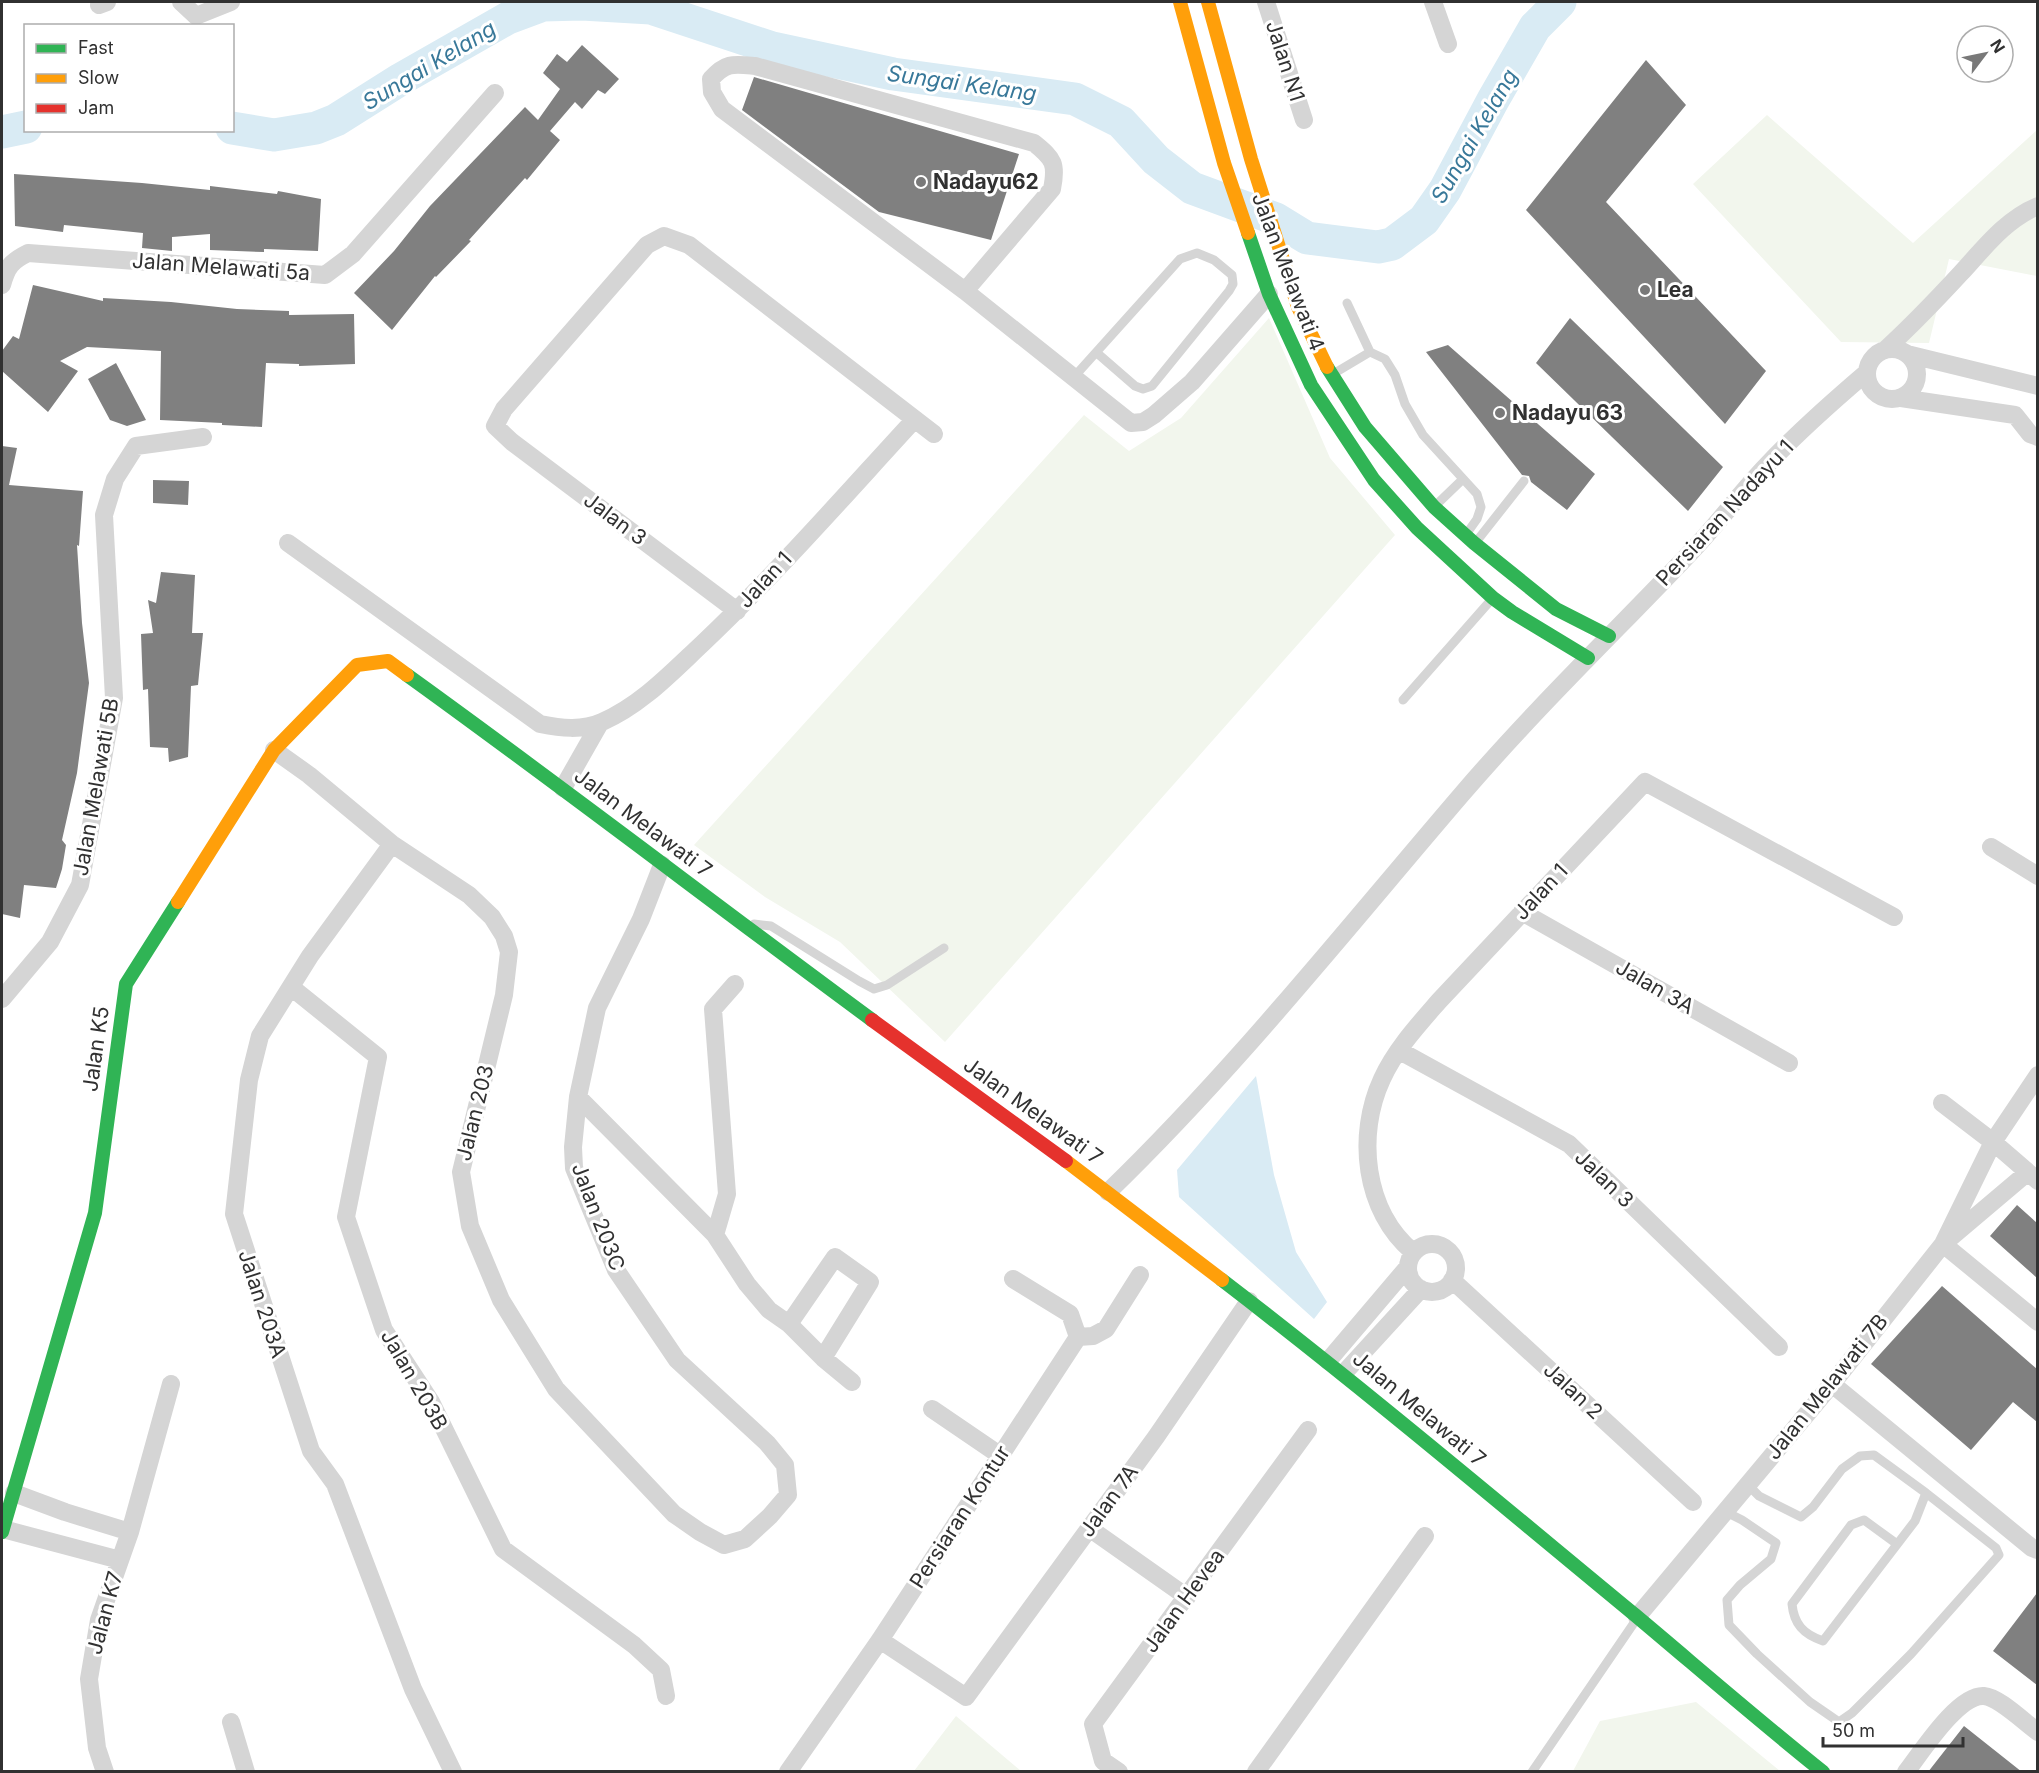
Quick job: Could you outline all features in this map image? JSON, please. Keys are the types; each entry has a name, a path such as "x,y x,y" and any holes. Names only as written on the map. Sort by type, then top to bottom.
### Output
{"street":[{"path":"181,2 196,16 231,2"},
{"name":"Jalan Melawati 4","path":"1180,2 1224,163 1269,294 1311,385 1374,480 1418,528 1493,598 1588,658"},
{"name":"Jalan Melawati 4","path":"1208,2 1251,159 1298,307 1331,375 1365,427 1434,507 1556,609 1609,636"},
{"name":"Jalan N1","path":"1266,2 1304,120"},
{"path":"1433,2 1448,44"},
{"path":"965,291 1052,189 1055,172 1049,156 1034,143 755,66 733,64 720,70 711,79 712,92 722,109 965,291 1131,423 1143,422 1154,416 1192,382 1269,294"},
{"name":"Jalan Melawati 5a","path":"2,285 5,273 14,260 28,252 325,275 353,254 495,93"},
{"path":"2015,415 1901,398 1885,398 1872,389 1866,373 1869,363 1876,354 1886,349 1913,324 2000,231 2023,212 2037,206"},
{"name":"Jalan 3","path":"737,611 512,442 495,426 504,409 646,246 664,236 689,245 915,420"},
{"path":"1886,349 1897,349 1907,354 2032,386"},
{"path":"1901,398 1910,392 1916,383 1917,372 1914,362 1907,354"},
{"name":"Persiaran Nadayu 1","path":"1108,1192 1148,1154 1300,987 1464,791 1692,550 1767,465 1809,423 1866,373"},
{"path":"2032,386 2019,392 2015,400 2015,415 2030,434 2037,437"},
{"path":"915,420 934,434"},
{"name":"Jalan 1","path":"600,723 651,692 737,611 915,420"},
{"name":"Jalan Melawati 5B","path":"2,999 50,942 80,885 114,698 104,515 115,479 136,446 203,437"},
{"path":"288,543 540,724 565,729 600,723"},
{"name":"Jalan Melawati 7","path":"388,661 563,788 740,923 1108,1192 1328,1361 1767,1728 1823,1772"},
{"name":"Jalan K5","path":"2,1530 95,1213 126,984 274,750 357,665 388,661"},
{"path":"563,788 600,723"},
{"name":"Jalan 203","path":"274,750 309,775 392,844 469,895 492,917 504,936 509,952 504,995 461,1172 470,1226 501,1300 556,1389 674,1514 700,1532 724,1545 746,1539 770,1516"},
{"name":"Jalan 1","path":"1410,1260 1378,1207 1367,1160 1370,1110 1382,1077 1411,1034 1439,1000 1645,782 1894,917"},
{"name":"Jalan 203A","path":"392,844 310,956 260,1036 249,1080 234,1214 311,1451 335,1484 413,1689 453,1772"},
{"path":"1991,847 2037,876"},
{"name":"Jalan 203C","path":"662,865 641,919 597,1008 578,1097 573,1147 574,1168 616,1270 677,1360 767,1443 785,1465 788,1495 770,1516"},
{"name":"Jalan 3A","path":"1522,912 1789,1063"},
{"path":"715,1235 727,1194 713,1009 735,984"},
{"name":"Jalan 203B","path":"291,987 378,1057 346,1217 384,1330 431,1402 503,1549 634,1646 662,1670 666,1696"},
{"name":"Jalan 3","path":"1400,1051 1569,1144 1779,1347"},
{"name":"Jalan Melawati 7B","path":"1637,1617 1832,1384 1943,1244 1993,1142 2037,1075"},
{"path":"578,1097 715,1235 769,1310 789,1324 823,1358 852,1382"},
{"path":"1942,1103 1993,1142 2032,1177 1943,1244 2037,1322"},
{"path":"1328,1361 1410,1260 1425,1244 1440,1245 1446,1248 1456,1266 1452,1280 1442,1290 1435,1292 1421,1289 1409,1276 1410,1260"},
{"path":"789,1324 835,1257 870,1282 823,1358"},
{"path":"1013,1279 1070,1314 1078,1337 1093,1336 1106,1329 1140,1275"},
{"name":"Jalan 2","path":"1452,1280 1693,1502"},
{"path":"1344,1374 1421,1289"},
{"name":"Jalan 7A","path":"880,1640 966,1697 1156,1437 1249,1301"},
{"name":"Persiaran Kontur","path":"788,1772 880,1640 1078,1337"},
{"name":"Jalan K7","path":"105,1772 97,1748 89,1679 99,1620 129,1532 171,1384"},
{"path":"1832,1384 2037,1550"},
{"path":"932,1409 1001,1456"},
{"name":"Jalan Hevea","path":"1119,1772 1103,1761 1093,1724 1308,1430"},
{"path":"14,1493 129,1532"},
{"path":"1089,1528 1187,1598"},
{"name":"Jalan K7","path":"2,1530 120,1560"},
{"path":"1256,1772 1425,1536"},
{"path":"1906,1772 1957,1709 1972,1698 1983,1696 1995,1700 2037,1732"},
{"path":"231,1722 246,1772"}],"lane":[{"path":"1073,378 1180,259 1197,253 1214,260 1232,275 1233,284 1229,291 1152,386 1143,389 1135,386 1097,353"},
{"path":"1347,303 1370,352 1385,359 1395,375 1405,404 1424,435 1477,494 1481,507 1470,539"},
{"path":"1331,375 1370,352"},
{"path":"1434,507 1463,479"},
{"path":"1470,539 1524,481"},
{"path":"1403,700 1493,598"},
{"path":"740,923 771,926 874,989 887,985 944,948"},
{"path":"1726,1512 1776,1543 1771,1560 1740,1585 1727,1600 1729,1625 1810,1702 1839,1722 1852,1713 1911,1654 1999,1555 1996,1548 1874,1455 1860,1456 1842,1469 1813,1508 1801,1517 1759,1496 1748,1485"},
{"path":"1897,1544 1864,1520 1851,1525 1792,1604 1794,1618 1811,1637 1823,1641 1915,1521 1926,1493"},
{"path":"1533,1772 1637,1617"}],"shaded area":[{"path":"1767,115 1913,243 2037,130 2037,276 1949,259 1929,343 1841,342 1693,184"},
{"path":"1269,318 1330,458 1395,535 945,1042 840,942 765,897 694,845 1084,415 1129,451 1181,418"},
{"path":"1256,1076 1274,1175 1296,1252 1327,1302 1314,1319 1179,1197 1177,1170"},
{"path":"1696,1702 1780,1771 1573,1771 1600,1721"},
{"path":"956,1716 1021,1771 914,1771"}],"building":[{"path":"582,45 619,79 605,94 598,90 582,109 575,102 550,131 560,140 527,180 525,178 469,240 471,241 435,276 392,330 354,293 394,251 430,206 525,107 538,120 560,89 543,73 557,54 567,62"},
{"name":"Lea","path":"1646,60 1686,105 1606,202 1766,371 1725,424 1526,210"},
{"name":"Nadayu62","path":"754,77 1019,154 991,240 879,212 742,110"},
{"path":"14,174 210,190 210,186 277,194 278,191 321,199 318,251 210,250 210,234 172,237 172,251 142,248 143,233 64,225 63,232 15,226"},
{"path":"33,285 103,301 103,298 171,302 237,309 289,311 289,315 354,314 355,364 299,366 299,364 266,363 262,427 222,425 222,423 160,420 161,351 87,347 60,361 78,371 48,412 2,371 2,351 13,336 19,339"},
{"path":"1570,318 1723,467 1688,511 1536,363"},
{"name":"Nadayu 63","path":"1448,345 1595,474 1567,510 1531,482 1529,476 1522,475 1426,352"},
{"path":"116,363 146,420 127,426 110,420 88,379"},
{"path":"2,446 17,448 9,485 83,491 79,546 77,545 89,683 77,773 62,840 66,845 56,888 24,885 20,918 2,914"},
{"path":"153,480 189,481 188,505 153,503"},
{"path":"161,572 195,575 192,633 203,633 198,685 191,686 188,757 169,762 168,748 150,747 148,689 143,690 141,634 153,633 148,600 156,603"},
{"path":"2017,1205 2037,1223 2037,1278 1990,1236"},
{"path":"1942,1286 2037,1369 2037,1422 2013,1402 1971,1450 1871,1364"},
{"path":"2037,1593 2037,1685 1993,1651"},
{"path":"1964,1726 2022,1772 1928,1772"}],"waterway":[{"name":"Sungai Kelang","path":"234,128 274,135 316,128 336,120 401,79 508,18 543,5 582,4 651,8 772,48 893,74 1075,99 1121,122 1156,160 1192,188 1276,219 1307,238 1378,247 1392,244 1424,220 1445,190 1535,27 1560,2"},
{"name":"Sungai Kelang","path":"2,132 24,127"}],"traffic: fast":[{"path":"1248,233 1269,294 1311,385 1374,480 1417,528 1493,598 1588,658"},
{"path":"1327,367 1365,427 1434,507 1474,543 1556,609 1609,636"},
{"path":"407,675 872,1020"},
{"path":"2,1532 95,1213 126,984 178,902"},
{"path":"1222,1280 1430,1446 1823,1772"}],"traffic: slow":[{"path":"1180,2 1224,163 1248,233"},
{"path":"1208,2 1251,159 1298,307 1327,367"},
{"path":"178,902 274,750 357,665 388,661 407,675"},
{"path":"1066,1161 1222,1280"}],"traffic: jam":[{"path":"872,1020 1066,1161"}],"place":[{"name":"Nadayu62","path":"921,182"},
{"name":"Lea","path":"1645,290"},
{"name":"Nadayu 63","path":"1500,413"}]}
